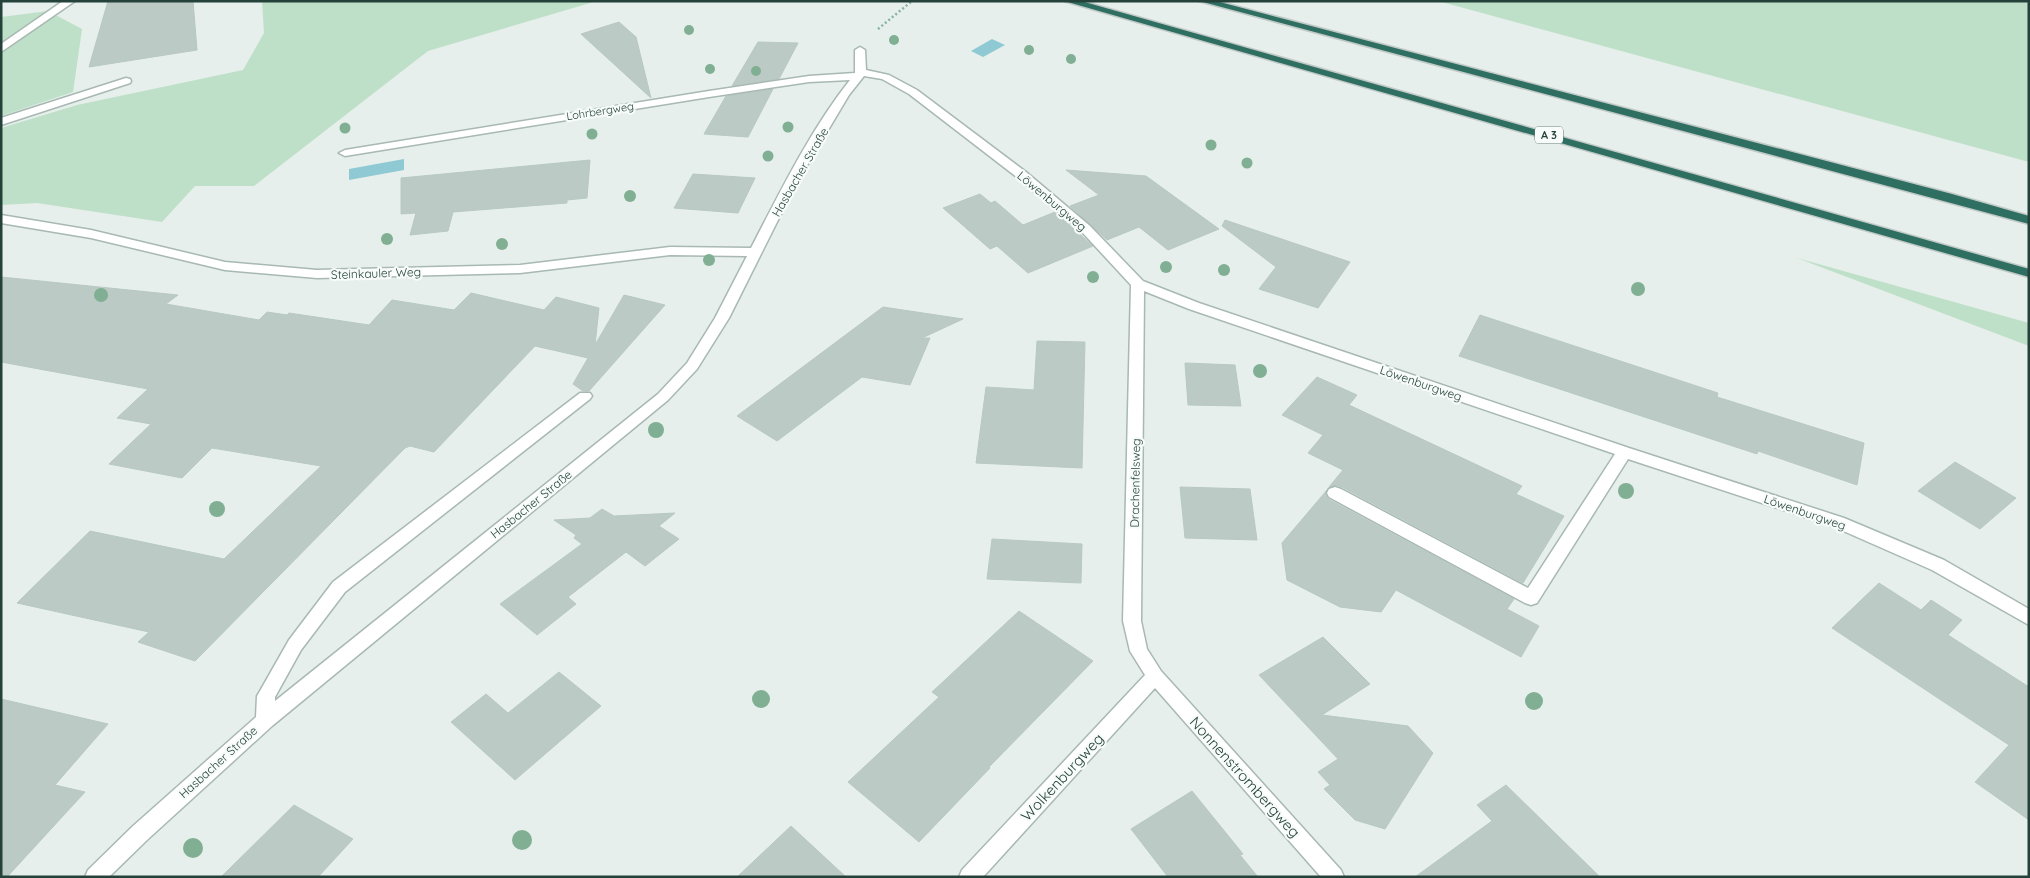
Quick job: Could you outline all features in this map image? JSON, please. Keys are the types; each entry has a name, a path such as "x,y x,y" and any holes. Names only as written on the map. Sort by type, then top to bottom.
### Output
{"highway":[{"name":"A 3","path":"1070,1 2029,272"},
{"path":"1204,1 2029,220"}],"street":[{"path":"1,49 70,1"},
{"path":"858,74 860,50"},
{"name":"Lohrbergweg","path":"345,153 718,92 858,74"},
{"name":"Hasbacher Straße","path":"95,877 140,833 264,720 663,397 692,366 722,318 790,184 858,74"},
{"name":"Löwenburgweg","path":"858,74 892,81 913,92 936,109 1022,175 1086,229 1138,284 1194,306 1624,452 1838,522 1938,565 2029,618"},
{"path":"1,122 126,81"},
{"name":"Steinkauler Weg","path":"1,218 91,234 225,266 317,274 520,269 670,251 756,252"},
{"name":"Drachenfelsweg","path":"1138,284 1132,621 1139,651 1155,676"},
{"path":"264,720 266,696 296,645 339,587 585,396"},
{"path":"1335,494 1531,598 1624,452"},
{"name":"Wolkenburgweg","path":"969,877 1155,676"},
{"name":"Nonnenstrombergweg","path":"1155,676 1334,877"}],"path":[{"path":"885,22 912,1"}],"green space":[{"path":"262,1 597,1 428,51 254,186 195,186 162,222 37,203 1,205 1,128 77,105 243,70 264,33"},
{"path":"1438,1 2029,1 2029,162"},
{"path":"48,11 82,29 73,92 1,116 1,17"},
{"path":"1797,258 2029,323 2029,346"}],"water":[{"path":"992,39 1005,45 983,57 971,51"},
{"path":"404,159 404,170 349,180 349,169"}],"building":[{"path":"108,1 193,1 197,50 89,67"},
{"path":"619,22 636,37 651,98 581,34"},
{"path":"758,42 798,43 779,79 732,86"},
{"path":"773,89 748,137 704,134 726,96"},
{"path":"590,160 587,198 567,200 567,203 453,212 448,231 410,235 416,213 401,214 401,178"},
{"path":"1066,170 1146,176 1219,229 1168,250 1139,227 1107,240 1070,206 1099,195"},
{"path":"693,174 755,178 738,213 674,208"},
{"path":"980,194 991,203 995,201 1023,225 1055,212 1093,246 1028,273 997,246 990,249 943,208"},
{"path":"1225,220 1350,262 1318,308 1259,289 1276,267 1222,226"},
{"path":"1,277 178,295 166,304 259,320 267,312 287,315 289,313 369,325 392,300 454,310 471,293 544,310 556,297 599,308 595,345 624,295 665,305 589,391 583,391 573,384 588,358 535,346 434,452 410,446 405,448 195,661 138,642 149,632 17,603 90,531 224,559 321,466 212,448 182,478 109,464 151,424 117,418 148,389 1,362"},
{"path":"883,307 963,319 922,338 930,338 910,385 862,377 777,441 737,416"},
{"path":"1480,315 1718,393 1717,397 1864,443 1857,485 1758,451 1757,454 1459,356"},
{"path":"1037,341 1085,342 1082,468 976,463 986,387 1034,390"},
{"path":"1185,363 1235,365 1241,406 1188,405"},
{"path":"1317,377 1357,395 1349,405 1522,486 1516,494 1564,516 1523,583 1342,487 1336,485 1329,487 1343,470 1308,453 1323,435 1282,415"},
{"path":"1955,462 2016,498 1980,529 1918,491"},
{"path":"1180,487 1250,489 1257,540 1185,538"},
{"path":"1327,490 1325,494 1328,499 1514,599 1507,609 1539,626 1521,657 1396,590 1381,612 1340,607 1287,580 1282,543"},
{"path":"602,509 614,516 675,513 659,526 679,539 645,566 626,552 568,597 576,604 537,635 500,604 582,544 574,538 576,535 554,520 590,518"},
{"path":"992,539 1082,544 1081,583 987,579"},
{"path":"1879,583 1921,610 1931,600 1962,620 1948,635 2029,687 2029,820 1975,782 2009,745 1832,628"},
{"path":"1019,611 1093,661 989,767 919,842 848,782 939,697 932,692"},
{"path":"1323,637 1370,684 1322,715 1408,726 1433,753 1385,829 1355,820 1324,789 1330,785 1318,772 1338,759 1259,675"},
{"path":"559,672 601,706 515,780 451,722 486,694 508,713"},
{"path":"1,699 108,724 55,785 85,792 7,877 1,877"},
{"path":"1506,785 1600,877 1415,877 1492,821 1477,805"},
{"path":"1192,791 1243,854 1240,855 1258,877 1168,877 1131,829"},
{"path":"294,805 353,839 318,877 221,877"},
{"path":"791,826 846,877 737,877"}]}
